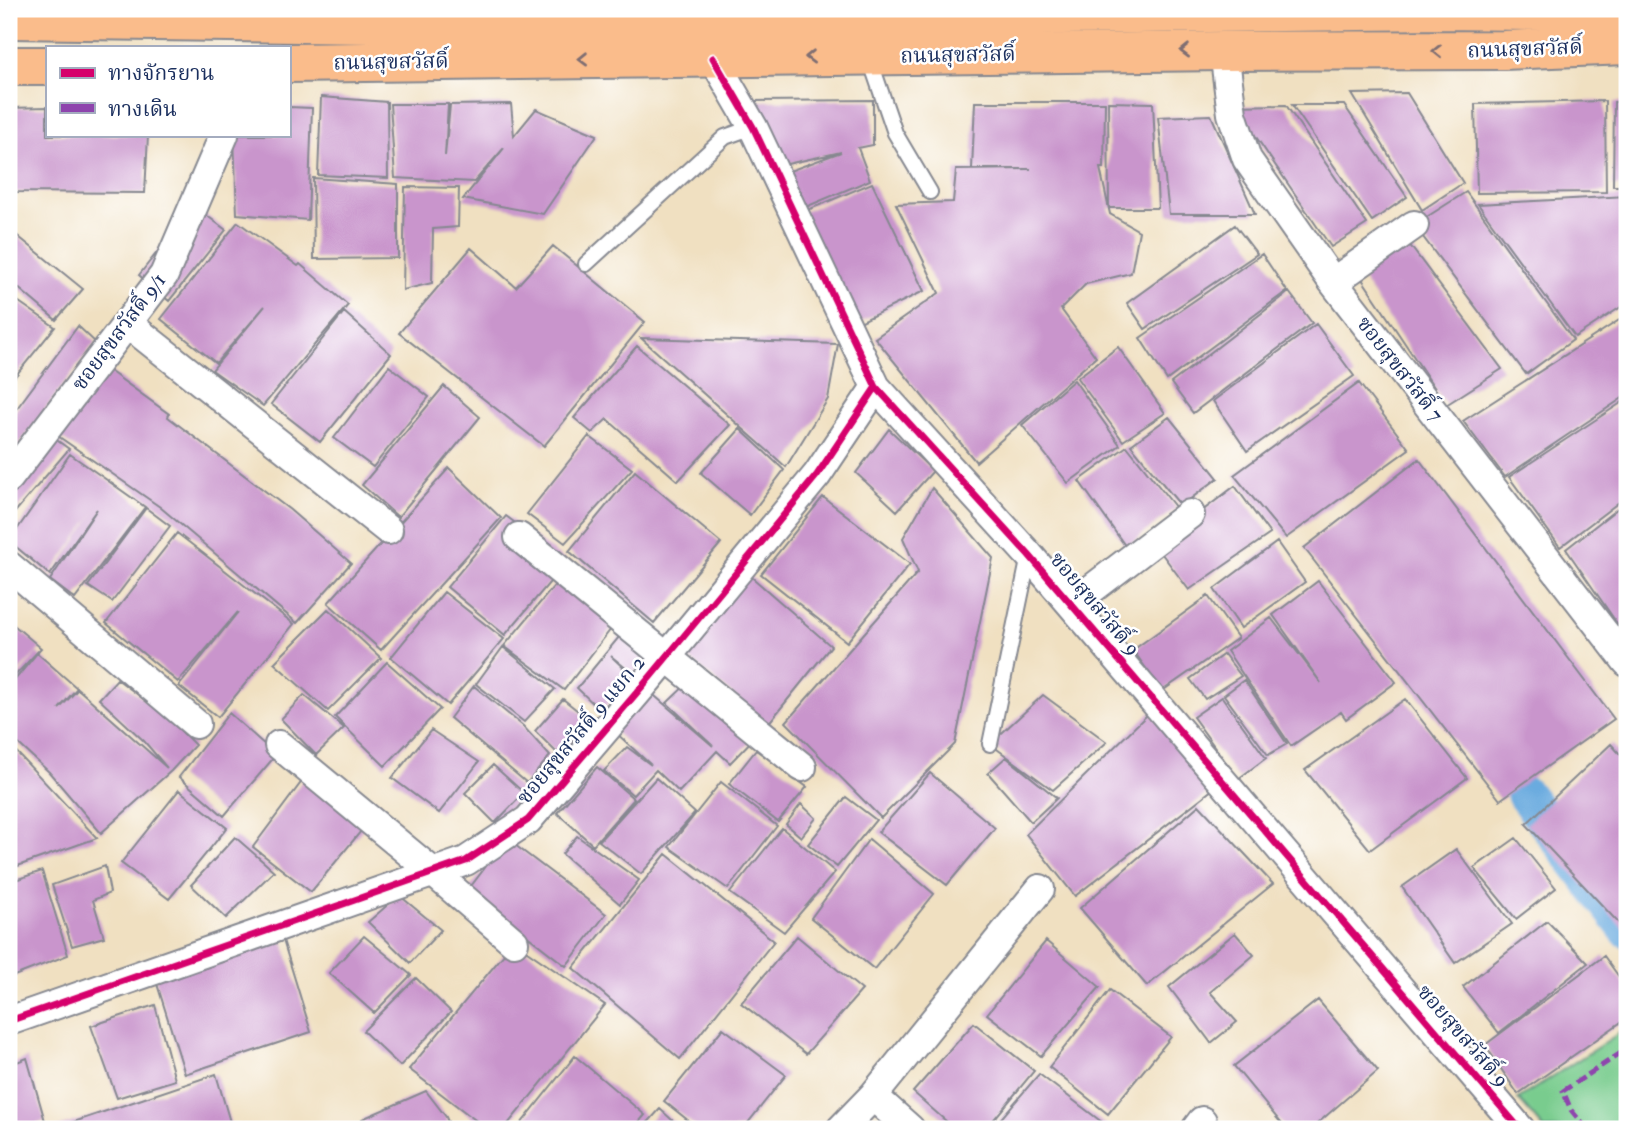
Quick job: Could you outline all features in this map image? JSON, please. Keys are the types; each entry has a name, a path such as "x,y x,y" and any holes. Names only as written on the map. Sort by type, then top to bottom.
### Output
{"main road":[{"path":"9,19 374,24 1437,10 1544,11 1627,16"},
{"name":"ถนนสุขสวัสดิ์","path":"290,63 1504,50 1627,45"},
{"path":"9,66 46,66"}],"street":[{"name":"ซอยสุขสวัสดิ์ 7","path":"1224,51 1232,114 1247,159 1333,282 1627,662"},
{"name":"ซอยสุขสวัสดิ์ 9","path":"713,58 753,127 876,387 1030,555 1520,1129"},
{"name":"ซอยสุขสวัสดิ์ 9/1","path":"9,478 164,275 225,136"},
{"path":"1333,282 1413,225"},
{"path":"127,323 388,530"},
{"name":"ซอยสุขสวัสดิ์ 9 แยก 2","path":"9,1021 466,861 528,820 817,475 876,387"},
{"path":"1072,604 1190,514"},
{"path":"519,537 802,767"},
{"path":"9,566 195,724"},
{"path":"279,745 435,873 514,942"},
{"path":"841,1129 873,1096 1040,889"},
{"path":"873,1096 910,1129"}],"lane":[{"path":"868,56 895,133 930,192"},
{"path":"586,264 725,137 753,127"},
{"path":"990,744 1030,555"}],"green space":[{"path":"1627,1028 1627,1129 1544,1129 1518,1099"}],"building":[{"path":"1407,93 1463,183 1422,210 1352,94"},
{"path":"321,97 387,102 388,178 318,175"},
{"path":"873,100 873,145 858,148 870,180 801,209 784,173 841,152 778,166 755,101"},
{"path":"1605,101 1606,192 1477,193 1475,104"},
{"path":"975,102 1105,102 1104,168 1100,168 1110,214 1139,231 1131,273 1086,284 1061,309 1096,357 976,462 875,338 939,293 896,204 953,202 956,170 1031,169 972,169"},
{"path":"1108,102 1153,103 1158,208 1109,208"},
{"path":"1614,102 1627,102 1627,186 1613,186"},
{"path":"390,104 448,104 445,156 450,105 511,104 514,136 536,109 597,135 543,214 463,199 504,148 474,182 395,178"},
{"path":"1286,105 1367,224 1331,247 1235,106"},
{"path":"1292,105 1344,105 1407,197 1372,221"},
{"path":"46,107 46,136 148,136 145,193 9,192 9,108"},
{"path":"290,107 312,108 308,220 237,214 234,136 290,136"},
{"path":"1211,115 1255,214 1169,214 1158,117"},
{"path":"313,178 398,184 398,258 314,259"},
{"path":"872,183 924,291 858,323 803,212"},
{"path":"405,187 459,188 458,227 433,229 432,283 403,290"},
{"path":"1466,192 1573,340 1526,374 1414,225"},
{"path":"1627,196 1627,303 1575,337 1478,204"},
{"path":"194,206 226,230 169,301 139,275"},
{"path":"238,222 298,266 300,264 348,305 263,406 212,370 265,306 216,363 161,319"},
{"path":"1235,225 1257,254 1145,329 1127,303"},
{"path":"9,229 83,289 56,320 9,280"},
{"path":"1406,240 1502,369 1446,405 1358,273"},
{"path":"553,246 645,322 544,446 399,333 471,248 516,287"},
{"path":"1262,254 1287,291 1167,380 1140,338"},
{"path":"1289,292 1312,323 1193,413 1171,383"},
{"path":"9,295 55,327 9,384"},
{"path":"344,312 391,354 320,442 271,404"},
{"path":"1627,315 1627,395 1505,477 1463,421"},
{"path":"1316,324 1354,376 1247,451 1213,401"},
{"path":"78,326 95,342 9,458 9,419"},
{"path":"641,338 838,344 828,399 786,467"},
{"path":"637,346 730,425 678,481 607,419 592,433 574,418"},
{"path":"1118,347 1165,413 1123,441 1077,378"},
{"path":"389,366 429,397 373,467 334,438"},
{"path":"104,367 169,414 168,417 290,510 351,563 297,623 160,507 55,434"},
{"path":"1074,380 1120,445 1068,483 1022,425"},
{"path":"1359,383 1409,449 1286,538 1234,475"},
{"path":"444,386 480,417 398,517 362,485"},
{"path":"1627,399 1627,496 1560,547 1509,477"},
{"path":"1169,417 1218,478 1181,506 1131,445"},
{"path":"740,429 784,470 750,515 701,473"},
{"path":"889,429 933,471 897,511 856,473"},
{"path":"44,431 69,449 15,512 9,507 9,478"},
{"path":"589,436 632,469 565,543 527,514"},
{"path":"1127,446 1176,508 1126,547 1079,481"},
{"path":"70,454 145,507 75,599 50,580 97,509 50,575 9,541"},
{"path":"1419,459 1614,719 1500,800 1304,548"},
{"path":"449,468 501,518 381,650 328,603"},
{"path":"635,471 721,543 654,623 569,551"},
{"path":"1235,486 1270,534 1189,590 1156,546"},
{"path":"932,488 993,558 955,744 881,818 786,722 918,572 903,538"},
{"path":"823,497 910,564 847,642 761,574"},
{"path":"1627,501 1627,629 1623,632 1566,549"},
{"path":"146,508 170,526 112,602 88,586"},
{"path":"506,516 567,562 505,635 447,587"},
{"path":"177,533 294,624 218,717 179,686 238,612 178,682 106,623"},
{"path":"1277,542 1305,582 1241,628 1214,589"},
{"path":"747,573 831,646 768,724 683,653"},
{"path":"559,580 614,625 564,690 504,646"},
{"path":"1318,581 1396,682 1346,719 1341,712 1291,746 1227,651 1271,618 1321,683 1273,615"},
{"path":"444,592 504,639 448,705 391,657"},
{"path":"1208,596 1238,638 1162,691 1133,650"},
{"path":"328,609 381,658 328,711 274,663"},
{"path":"9,621 41,648 9,682"},
{"path":"628,626 651,652 633,674 611,656 632,676 601,711 577,688"},
{"path":"503,647 555,689 524,722 476,684"},
{"path":"37,653 77,688 59,709 78,689 167,768 144,741 99,699 117,679 166,716 195,745 171,771 101,833 49,772 9,735 9,687"},
{"path":"1224,654 1241,676 1205,699 1190,679"},
{"path":"387,662 440,709 385,766 335,717"},
{"path":"693,678 757,735 730,763 717,751 679,792 656,770 633,795 604,771 627,747 651,765 615,732 649,691 713,746 667,703"},
{"path":"1244,680 1287,744 1268,755 1224,695"},
{"path":"474,686 523,726 550,756 527,783 450,718"},
{"path":"304,695 344,728 316,755 281,719"},
{"path":"1043,695 1107,742 1053,790 990,744"},
{"path":"1222,697 1266,758 1238,779 1193,717"},
{"path":"563,699 588,719 561,757 535,731"},
{"path":"1405,699 1467,778 1370,850 1305,770"},
{"path":"1150,712 1213,789 1075,896 1026,834"},
{"path":"229,713 276,755 224,816 179,777"},
{"path":"431,730 479,762 439,813 392,778"},
{"path":"9,744 97,838 9,869"},
{"path":"1611,744 1627,762 1627,932 1526,824"},
{"path":"756,750 807,787 778,822 729,784"},
{"path":"1006,757 1057,798 1031,822 988,773"},
{"path":"493,765 524,793 495,823 465,793"},
{"path":"597,767 634,799 593,845 557,813"},
{"path":"930,773 995,828 947,885 878,832"},
{"path":"306,776 366,825 311,892 253,847"},
{"path":"656,778 695,813 641,874 599,841"},
{"path":"721,782 777,826 728,889 669,847"},
{"path":"179,790 227,828 169,899 121,863"},
{"path":"846,797 876,820 837,867 808,844"},
{"path":"801,804 816,818 801,837 786,824"},
{"path":"1199,805 1273,884 1147,986 1080,908"},
{"path":"782,828 835,872 784,932 730,893"},
{"path":"577,836 639,880 620,904 562,854"},
{"path":"235,837 274,871 226,918 191,885"},
{"path":"1516,838 1556,888 1516,919 1474,868"},
{"path":"507,839 606,914 566,966 468,890"},
{"path":"869,839 934,894 874,969 811,918"},
{"path":"1456,849 1512,924 1455,963 1402,887"},
{"path":"666,854 774,941 680,1059 573,968"},
{"path":"105,866 110,893 93,900 104,937 72,946 52,885"},
{"path":"42,871 68,955 9,978 9,882"},
{"path":"399,895 441,930 410,963 368,922"},
{"path":"1547,921 1588,963 1499,1033 1463,987"},
{"path":"279,927 311,1032 185,1074 153,971"},
{"path":"1235,933 1254,955 1210,992 1237,1022 1211,1043 1169,987"},
{"path":"364,936 411,975 374,1013 329,973"},
{"path":"797,936 862,990 806,1054 741,1003"},
{"path":"1046,941 1100,987 1041,1056 987,1014"},
{"path":"514,942 605,1005 504,1129 487,1129 409,1069"},
{"path":"1604,956 1627,988 1627,1018 1518,1094 1485,1045"},
{"path":"416,978 451,1012 400,1066 363,1031"},
{"path":"1110,990 1171,1037 1108,1114 1049,1067"},
{"path":"1318,1000 1378,1071 1311,1129 1286,1129 1234,1066"},
{"path":"155,1005 175,1080 117,1098 91,1026"},
{"path":"974,1023 1034,1071 986,1129 955,1129 913,1092"},
{"path":"723,1028 786,1075 743,1129 699,1129 664,1101"},
{"path":"575,1056 645,1115 633,1129 517,1129"},
{"path":"27,1058 45,1121 24,1129 9,1129 9,1065"},
{"path":"216,1074 232,1129 53,1129"},
{"path":"1039,1074 1111,1129 992,1129"},
{"path":"426,1091 446,1117 451,1129 365,1129 362,1119"},
{"path":"660,1109 682,1129 642,1129"}],"waterway":[{"path":"1525,795 1627,929"}],"marked path":[{"path":"1587,1129 1571,1110 1563,1091 1627,1049"}],"cycle path":[{"path":"713,58 753,127 876,387 1029,555 1520,1129"},
{"path":"9,1021 466,861 528,820 817,475 876,387"}]}
